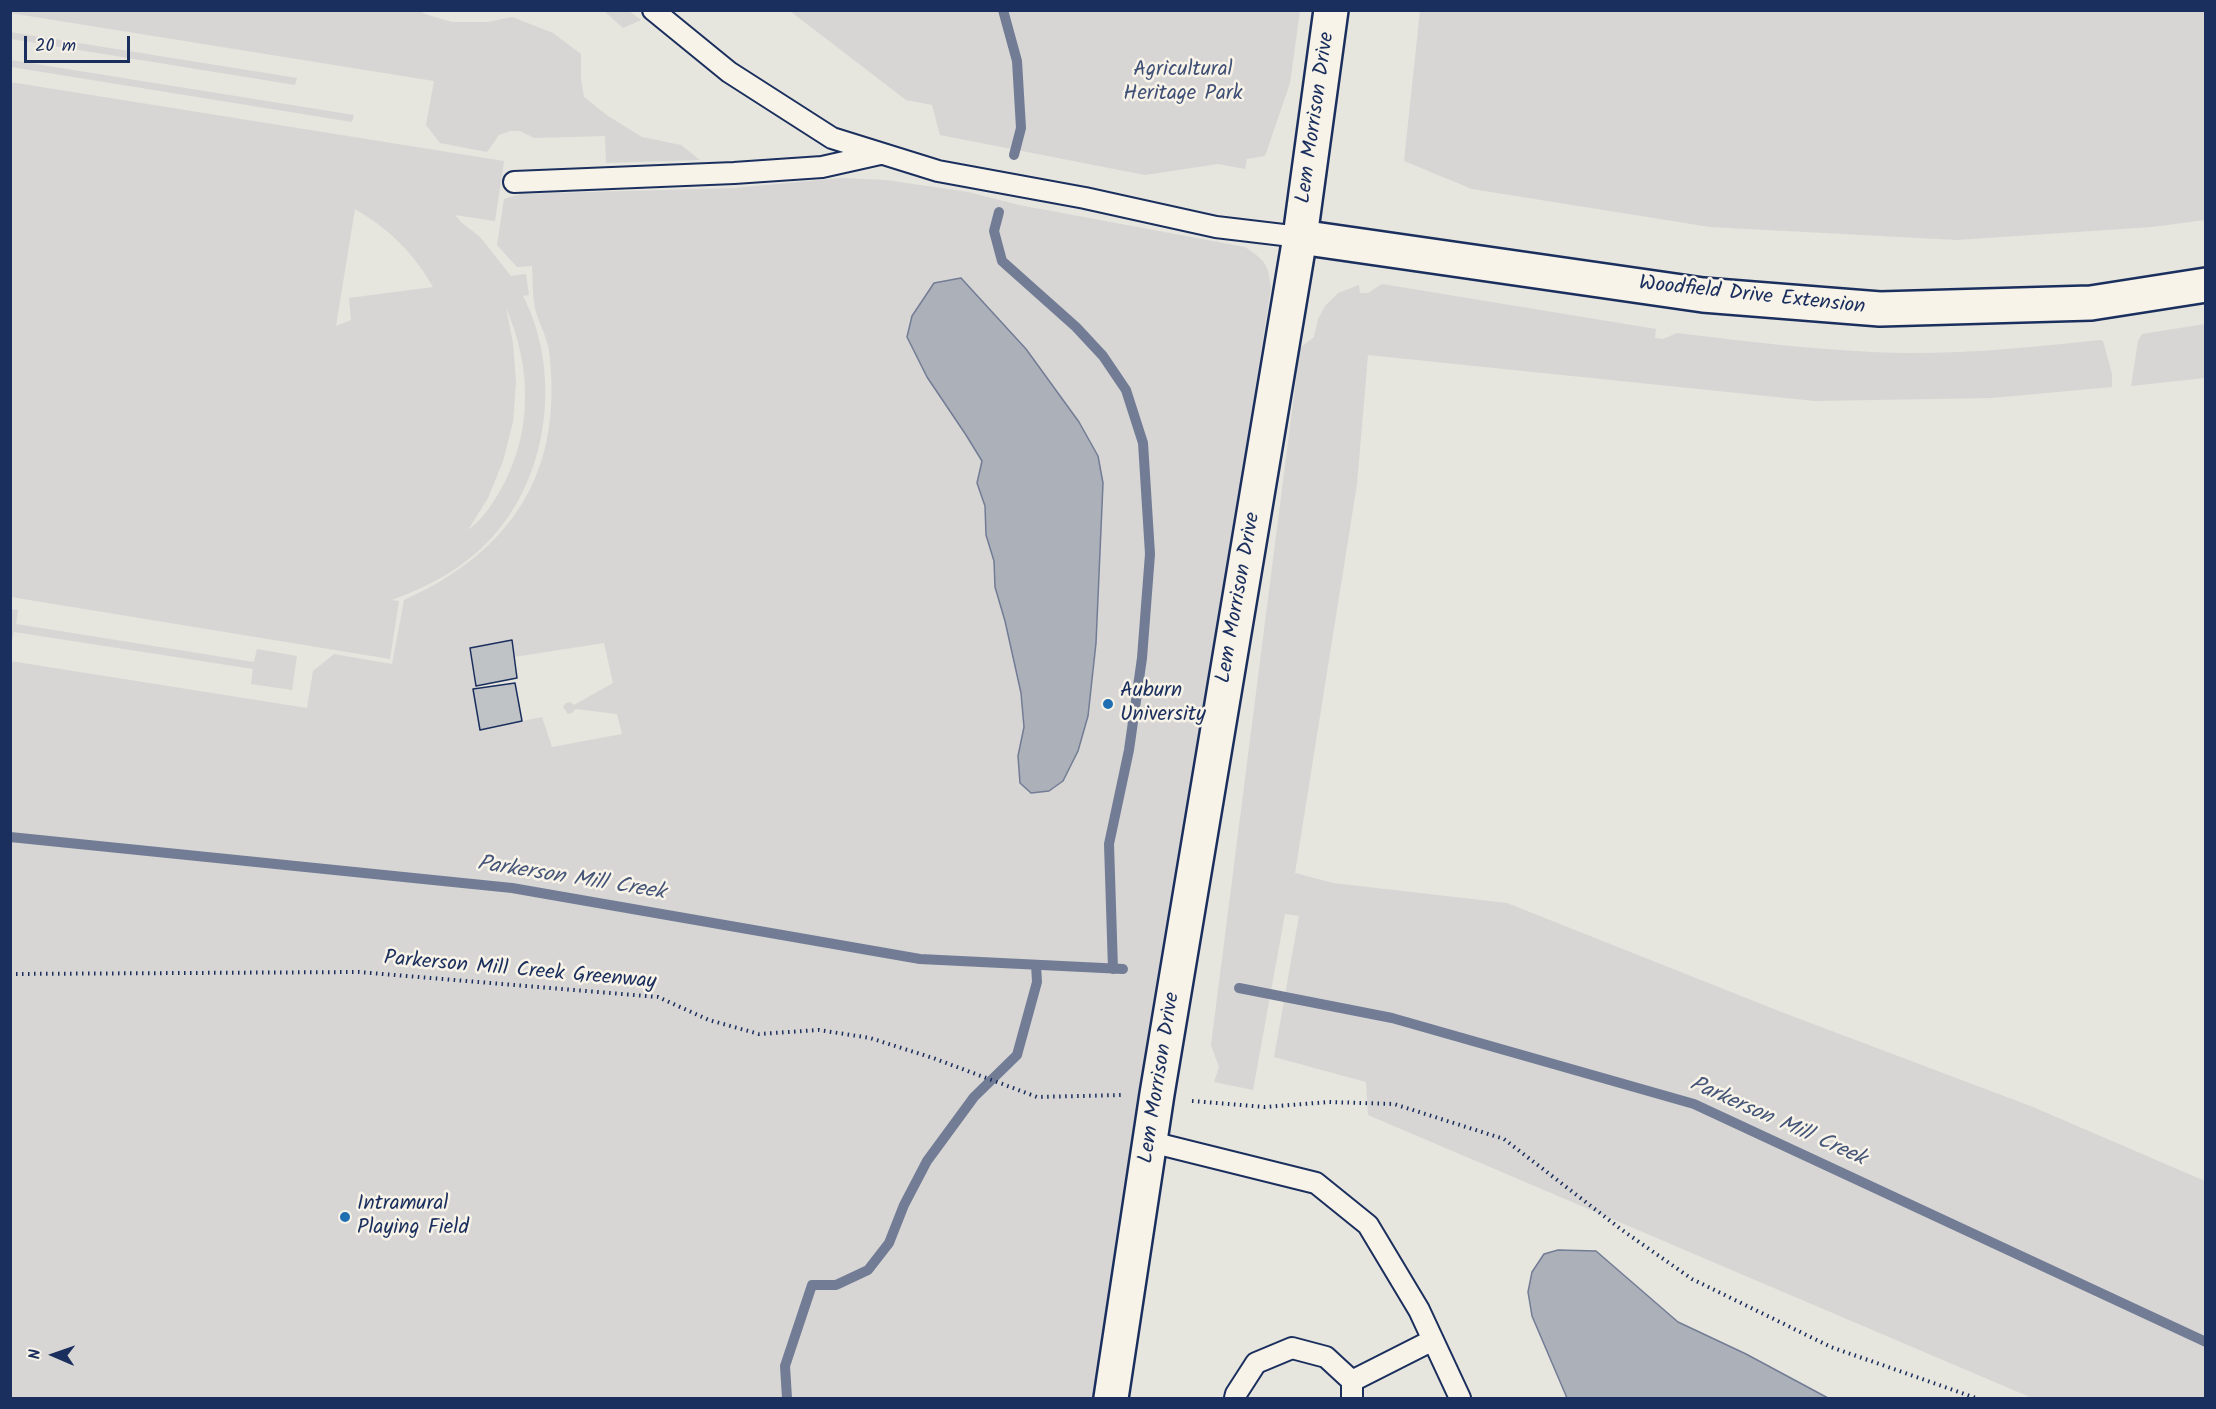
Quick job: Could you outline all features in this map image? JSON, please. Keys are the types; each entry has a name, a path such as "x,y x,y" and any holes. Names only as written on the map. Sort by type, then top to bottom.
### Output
{"street":[{"name":"Lem Morrison Drive","path":"1111,1398 1157,1094 1300,237 1332,10"},
{"name":"Woodfield Drive Extension","path":"1300,237 1703,296 1880,309 2091,303 2205,285"}],"lane":[{"path":"653,10 729,72 832,138 938,171 1085,198 1216,227 1300,237"},
{"path":"514,182 734,174 822,166 882,153"},
{"path":"1150,1142 1316,1183 1368,1225 1419,1310 1461,1398"},
{"path":"1235,1398 1256,1363 1292,1348 1326,1357 1352,1390 1433,1340"}],"path":[{"name":"Parkerson Mill Creek Greenway","path":"10,974 359,972 658,997 709,1020 759,1034 819,1030 870,1038 1037,1097 1157,1094 1203,1103 1265,1107 1329,1102 1394,1104 1504,1139 1622,1230 1692,1279 1832,1347 1976,1398"}],"shaded area":[{"name":"Auburn University","path":"11,11 2205,11 2205,1398 11,1398"},
{"path":"961,278 1026,349 1079,422 1098,456 1103,483 1096,643 1088,716 1078,751 1063,781 1049,791 1031,793 1020,783 1018,756 1024,727 1021,693 995,587 994,561 986,535 985,506 977,483 982,461 927,377 907,337 912,316 934,283"},
{"path":"1558,1250 1596,1251 1678,1322 1746,1354 1828,1398 1567,1398 1532,1316 1528,1292 1532,1272 1544,1254"}],"green space":[{"path":"11,10 420,11 452,22 488,22 512,17 553,33 581,54 584,97 608,116 642,137 681,145 700,160 606,163 605,136 534,138 520,131 510,131 499,135 487,152 440,143 426,125 434,81 10,13"},
{"path":"604,11 629,11 641,20 623,28"},
{"name":"Agricultural Heritage Park","path":"790,11 1300,11 1290,83 1265,156 1247,159 1245,169 1218,164 1145,175 940,135 932,105 906,100"},
{"path":"1420,11 2205,11 2205,220 2152,227 1957,240 1710,227 1472,189 1404,161"},
{"path":"10,32 297,78 295,85 11,39"},
{"path":"10,60 354,115 352,122 11,67"},
{"path":"10,82 504,161 495,221 455,215 480,237 511,276 526,274 529,295 523,296 536,328 543,362 545,397 542,432 533,467 519,499 500,528 476,553 457,568 426,586 392,600 399,601 390,659 11,597","holes":["355,209 378,224 399,242 409,252 433,287 349,298 351,320 336,326","506,308 521,353 525,400 523,424 519,447 500,491 482,517 468,530 488,498 503,461 513,422 516,382 513,343"]},
{"path":"842,178 886,180 968,192 1019,205 1245,247 1262,260 1269,273 1271,288 1127,1203 1094,1398 11,1398 10,661 307,708 313,671 334,654 392,664 404,600 442,580 475,557 502,531 523,502 538,470 548,434 552,394 549,351 535,306 532,266 517,267 497,245 504,199 520,194 734,188","holes":["511,641 514,657 604,643 613,683 574,705 570,702 563,707 568,714 575,709 617,714 622,734 552,747 542,717 480,730 473,690 477,689 470,648"]},
{"path":"1382,284 1656,329 1655,338 1663,339 1677,333 1760,343 1900,353 1975,351 2103,341 2112,374 2112,387 1992,398 1815,401 1368,355 1357,484 1295,873 1333,883 1507,903 1784,1013 2033,1107 2205,1181 2205,1398 2032,1398 1368,1115 1366,1082 1274,1057 1299,916 1285,914 1253,1090 1214,1082 1219,1067 1211,1045 1300,348 1314,337 1318,319 1325,306 1338,293 1359,285 1360,293 1368,293"},
{"path":"2205,324 2205,378 2131,386 2138,341 2142,334"},
{"path":"10,609 18,610 16,624 254,662 257,649 297,656 292,690 251,684 253,669 14,632 11,644"}],"building":[{"path":"512,640 517,678 476,686 470,648"},
{"path":"515,683 522,721 480,730 473,689"}],"waterway":[{"path":"1003,10 1017,61 1021,128 1014,155"},
{"path":"999,212 994,231 1002,261 1076,327 1103,356 1126,390 1143,443 1150,554 1142,658 1129,750 1109,844 1113,969"},
{"name":"Parkerson Mill Creek","path":"10,837 512,888 920,959 1123,969"},
{"path":"787,1398 785,1366 812,1285 836,1285 868,1270 889,1243 904,1205 927,1161 974,1097 1017,1055 1037,982 1036,965"},
{"name":"Parkerson Mill Creek","path":"1239,988 1392,1018 1694,1104 2206,1342"}],"place":[{"name":"Auburn University","path":"1108,704"},
{"name":"Intramural Playing Field","path":"345,1217"}]}
